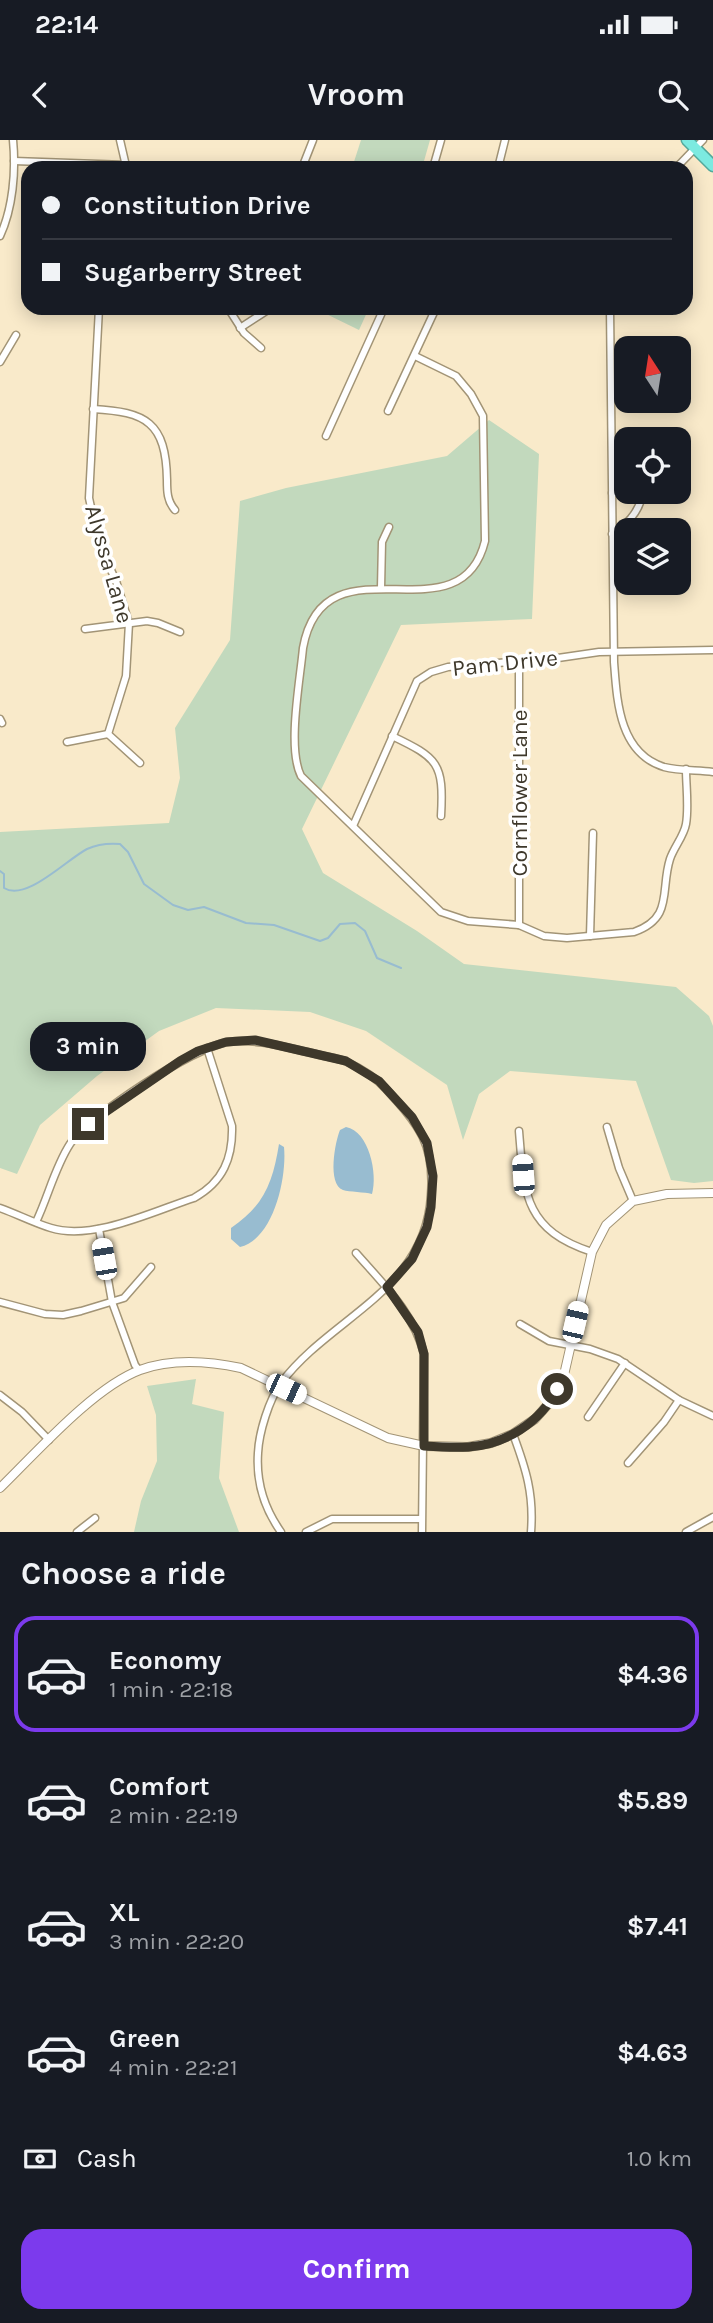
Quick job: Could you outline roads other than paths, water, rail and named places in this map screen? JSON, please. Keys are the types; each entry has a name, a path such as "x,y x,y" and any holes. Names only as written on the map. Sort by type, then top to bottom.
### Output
{"highway":[{"path":"695,143 713,166"}],"street":[{"path":"0,236 9,213 14,161 13,140"},
{"path":"120,140 125,161"},
{"path":"305,161 313,140"},
{"path":"435,161 441,140"},
{"path":"500,161 505,140"},
{"path":"681,161 695,143"},
{"path":"14,161 21,161"},
{"name":"Alyssa Lane","path":"99,315 89,484 91,509 99,544 116,581 129,623 126,676 108,734"},
{"path":"232,315 249,340 261,348"},
{"path":"240,328 260,315"},
{"path":"326,436 381,315"},
{"path":"388,411 433,315"},
{"path":"610,315 614,652 616,691 623,726 629,740 643,756 656,764 666,768 713,772"},
{"path":"0,362 16,335"},
{"path":"415,356 456,376 471,394 483,416 485,541 481,556 467,575 450,585 430,589 356,590 334,599 316,614 305,634 295,748 297,768 310,786 441,912 468,921 519,925 544,936 567,938 634,932 644,928 661,911 665,902 670,860 686,824 686,769"},
{"path":"93,409 130,413 151,425 160,439 165,455 168,499 175,510"},
{"path":"612,493 642,496 640,505 626,524 612,534"},
{"path":"381,588 382,542 389,527"},
{"path":"85,629 158,622 180,632"},
{"name":"Pam Drive","path":"352,826 417,681 431,672 448,667 558,658 590,652 713,650"},
{"name":"Cornflower Lane","path":"519,925 520,660"},
{"path":"67,742 108,734 140,763"},
{"path":"392,736 424,751 434,760 443,788 441,816"},
{"path":"590,936 593,833"},
{"path":"36,1222 62,1157 88,1124 180,1061 226,1042 255,1040 346,1061 379,1081 412,1117 427,1143 433,1176 431,1207 420,1244 403,1271 299,1363 279,1385 259,1434 257,1472 268,1513 281,1532"},
{"path":"0,1208 66,1231 99,1229 194,1198 204,1192 221,1175 231,1151 232,1126 206,1048"},
{"path":"607,1127 619,1168 633,1201"},
{"path":"519,1131 523,1175 531,1205 540,1221 569,1243 592,1252"},
{"path":"0,1488 101,1391 139,1370 174,1362 216,1363 241,1368 388,1438 424,1446 468,1447 491,1443 513,1434 535,1419 552,1400 564,1375 592,1252 606,1225 633,1201 667,1194 713,1193"},
{"path":"99,1229 113,1301 139,1370"},
{"path":"356,1253 387,1287 418,1332 424,1354 424,1446 420,1519 422,1532"},
{"path":"0,1302 27,1311 63,1315 124,1298 151,1267"},
{"path":"520,1324 543,1338 598,1351 625,1363 679,1400 713,1416"},
{"path":"588,1417 625,1363"},
{"path":"0,1395 22,1412 49,1440"},
{"path":"628,1463 664,1422 679,1400"},
{"path":"513,1434 525,1464 531,1493 531,1532"},
{"path":"686,1532 713,1517"},
{"path":"77,1532 94,1518"},
{"path":"306,1532 332,1519 420,1519"}],"water":[{"path":"346,1127 361,1136 370,1155 374,1176 372,1194 343,1190 335,1180 336,1144 340,1130"},
{"path":"279,1144 284,1147 284,1160 276,1205 262,1232 252,1242 240,1247 231,1239 231,1228 252,1211 265,1192 274,1170"}],"waterway":[{"path":"0,871 4,874 4,888 13,891 23,889 46,878 87,849 103,844 120,844 128,852 144,884 173,905 188,910 204,907 246,923 274,925 320,941 328,938 340,924 355,923 365,931 377,958 401,968"}]}
